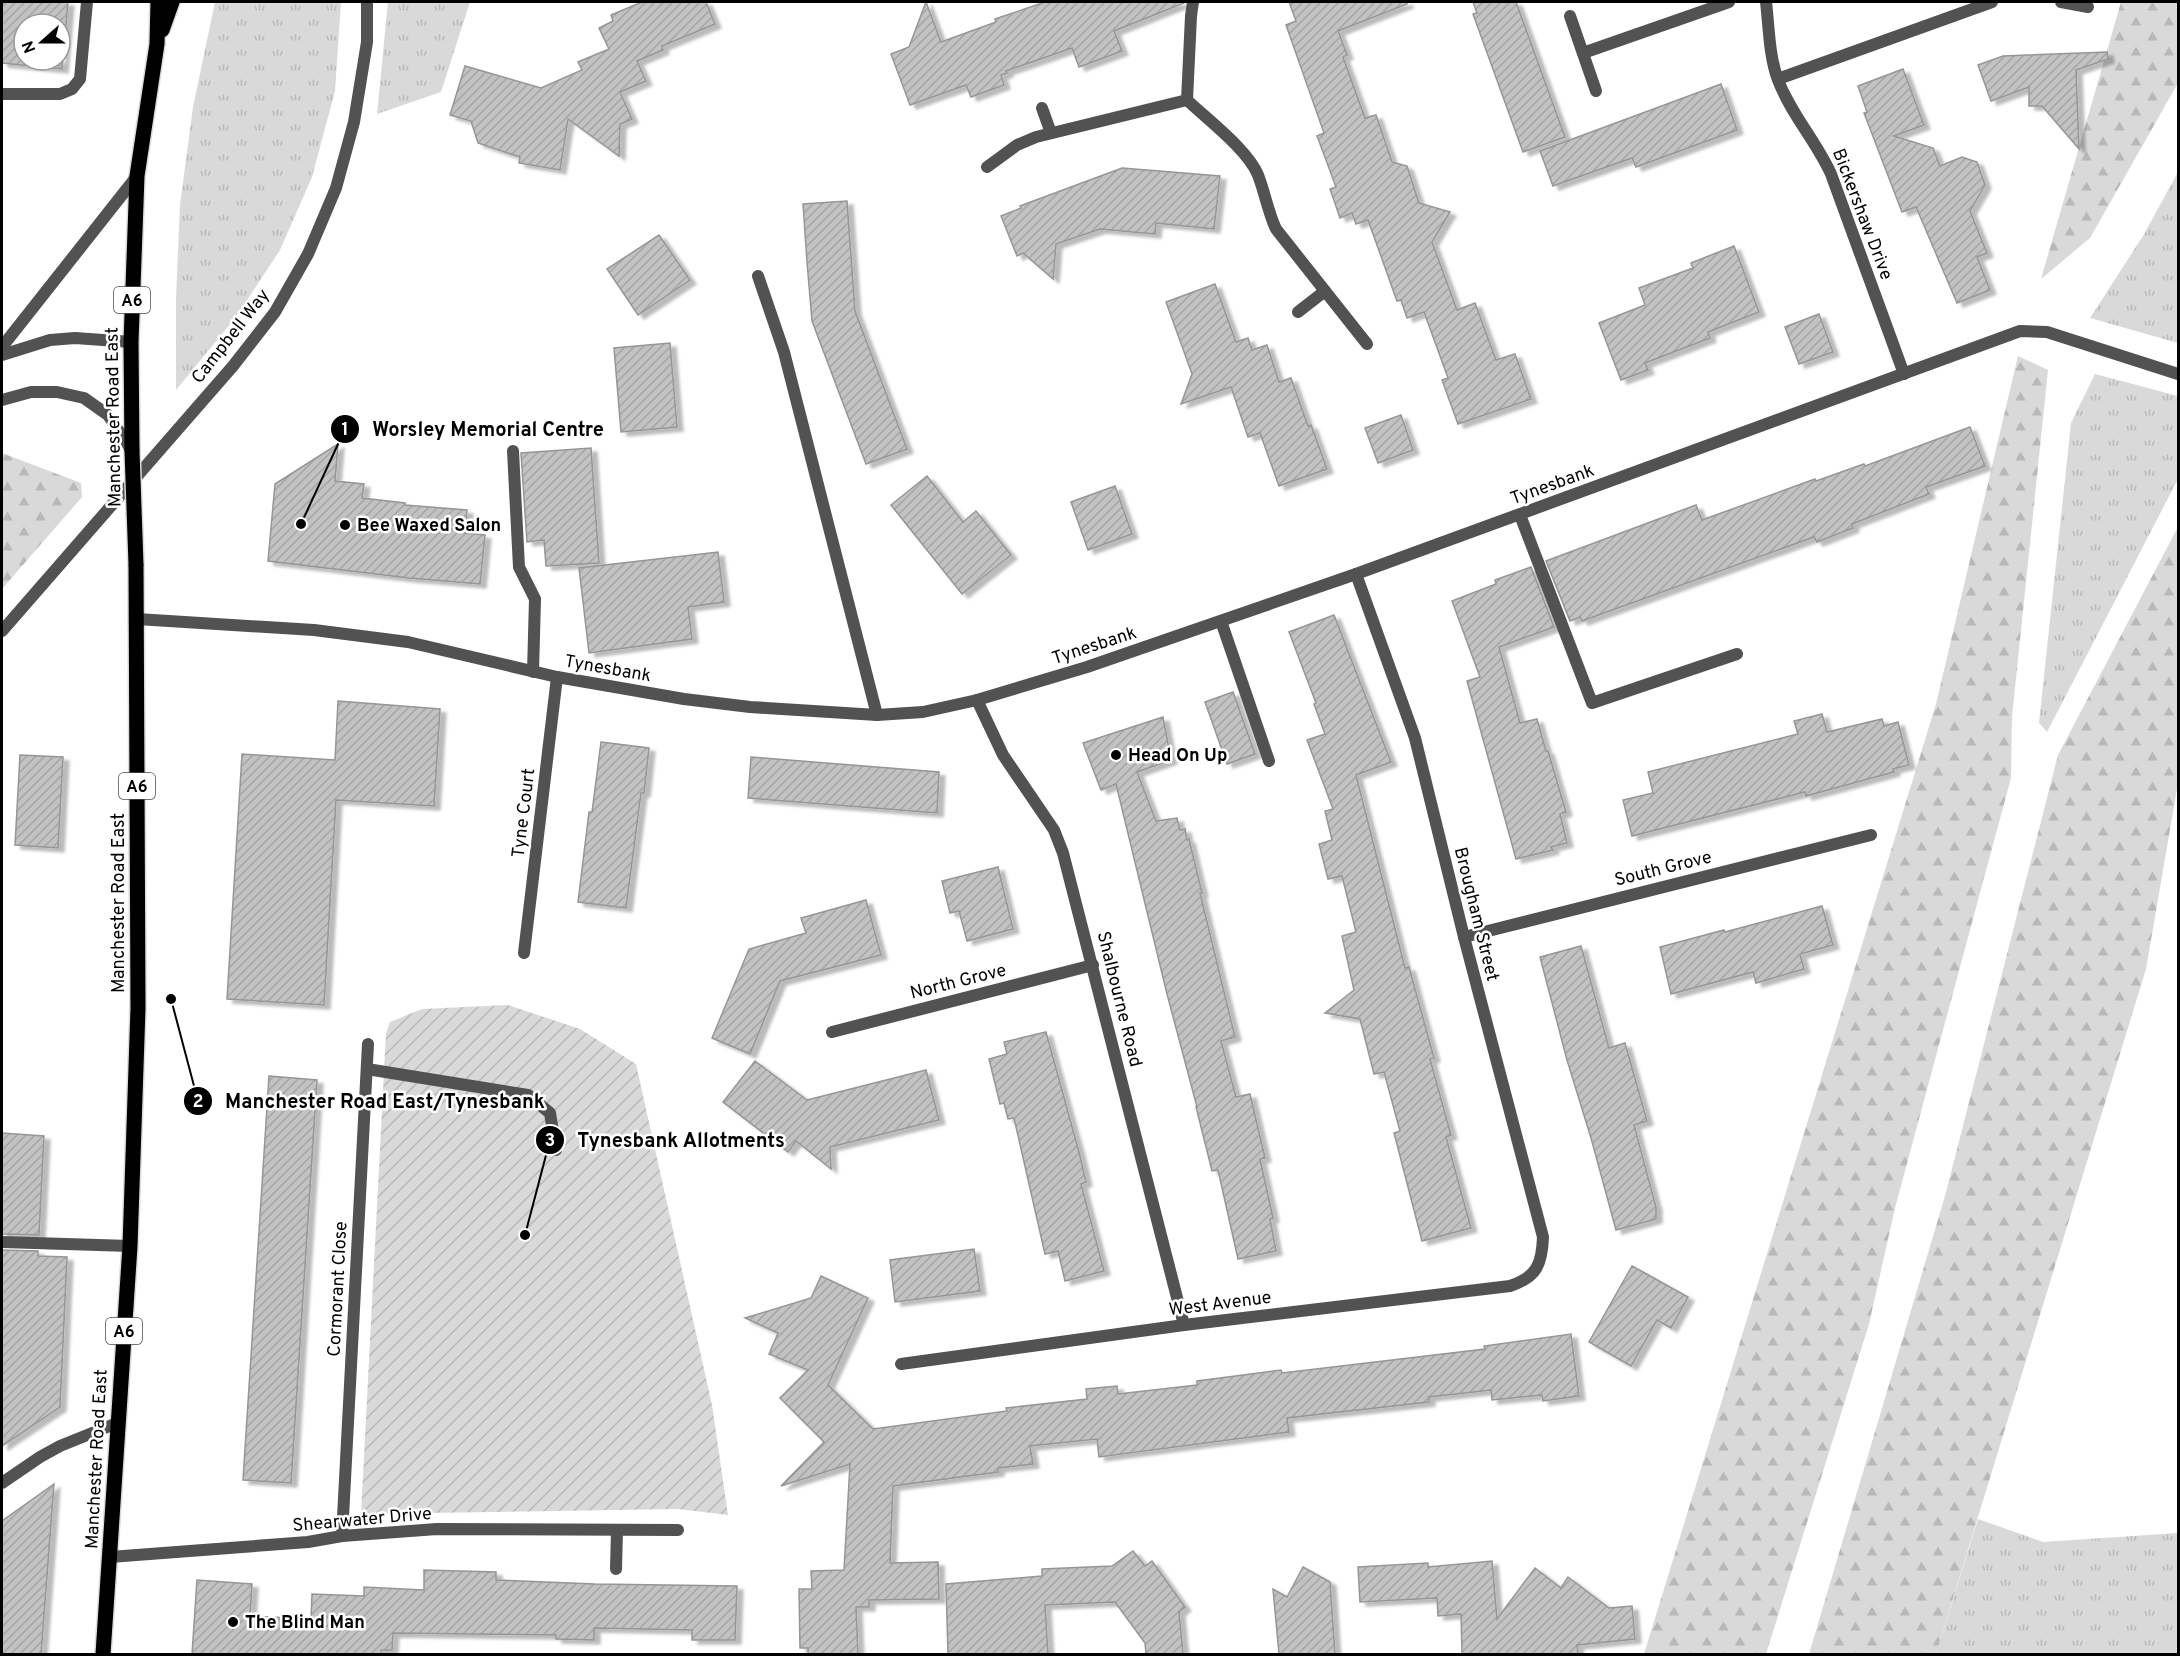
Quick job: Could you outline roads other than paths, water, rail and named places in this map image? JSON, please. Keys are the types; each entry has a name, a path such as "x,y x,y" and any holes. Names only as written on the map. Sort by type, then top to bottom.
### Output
{"main road":[{"name":"A6","path":"158,2 158,44"},
{"name":"A6","path":"158,44 172,2"},
{"name":"Manchester Road East","path":"103,1654 130,1246 138,1008 136,564 132,452 123,425 131,342 137,176 158,44"}],"street":[{"path":"2,94 60,94 72,89 80,79 87,2"},
{"name":"Campbell Way","path":"2,631 233,366 275,312 308,254 336,188 354,122 367,42 367,2"},
{"path":"1193,2 1187,100 1248,158 1258,174 1269,214 1276,229 1367,344"},
{"path":"1583,53 1729,2"},
{"name":"Bickershaw Drive","path":"1766,2 1778,79 1791,107 1820,151 1831,174 1904,374"},
{"path":"1778,79 1992,2"},
{"path":"2061,2 2088,7"},
{"path":"1570,16 1596,91"},
{"path":"987,167 1017,145 1051,133 1187,100"},
{"path":"1042,108 1051,133"},
{"path":"2,347 137,176"},
{"path":"758,276 784,352 877,715"},
{"path":"1298,312 1325,291"},
{"name":"Tynesbank","path":"137,619 314,630 408,642 557,677 695,700 877,715 923,712 977,700 1087,667 1221,621 1520,515 2020,331 2047,332 2178,374"},
{"path":"2,355 58,339 131,342"},
{"path":"2,400 31,392 57,392 84,398 123,425"},
{"path":"513,451 519,567 535,599 533,672"},
{"path":"1520,515 1592,703 1737,654"},
{"name":"Brougham Street","path":"1356,574 1415,738 1464,937 1543,1237 1542,1255 1538,1267"},
{"path":"1221,621 1269,761"},
{"name":"Tyne Court","path":"524,953 557,677"},
{"name":"Shalbourne Road","path":"977,700 1002,755 1054,830 1063,853 1184,1325"},
{"name":"South Grove","path":"1464,937 1871,835"},
{"name":"North Grove","path":"832,1032 1093,965"},
{"name":"Cormorant Close","path":"342,1536 368,1044"},
{"path":"367,1069 528,1095 550,1113 556,1150"},
{"path":"2,1242 130,1246"},
{"name":"West Avenue","path":"901,1364 1184,1325 1510,1286 1525,1281 1538,1267"},
{"path":"2,1484 60,1446 117,1423"},
{"name":"Shearwater Drive","path":"110,1557 308,1542 342,1536 437,1529 678,1530"},
{"path":"616,1569 617,1530"}],"place":[{"name":"Worsley Memorial Centre","path":"301,524"},
{"name":"Bee Waxed Salon","path":"345,525"},
{"name":"Head On Up","path":"1116,755"},
{"name":"Manchester Road East/Tynesbank","path":"171,999"},
{"name":"Tynesbank Allotments","path":"525,1235"},
{"name":"The Blind Man","path":"233,1622"}]}
